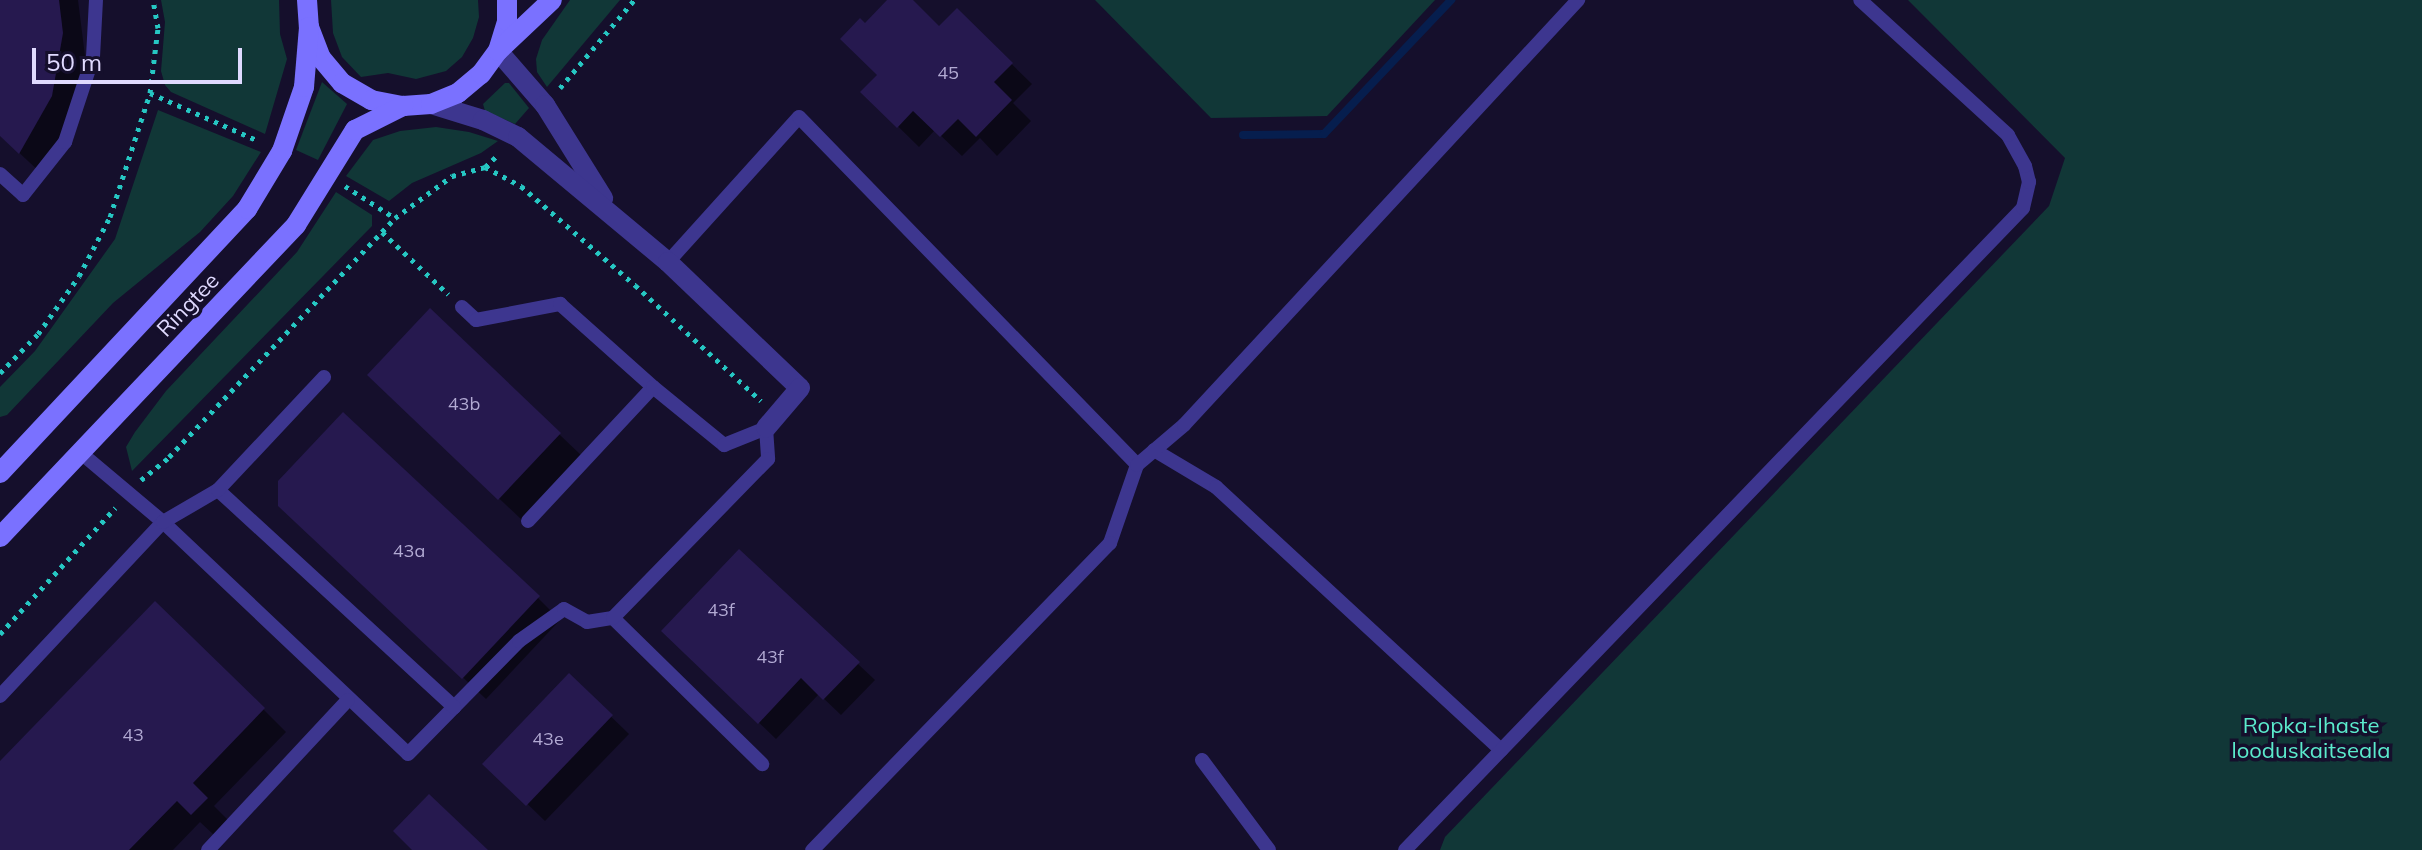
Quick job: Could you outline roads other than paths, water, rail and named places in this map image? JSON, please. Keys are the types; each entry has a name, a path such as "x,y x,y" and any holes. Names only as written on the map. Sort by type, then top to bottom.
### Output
{"main road":[{"path":"307,0 309,27 321,58 342,83 371,100 403,106 431,104 458,93 481,74 498,51 552,0"},
{"path":"498,51 507,21 507,0"},
{"name":"Ringtee","path":"2,467 247,209 282,151 299,100 309,27"},
{"name":"Ringtee","path":"0,537 296,225 355,130 403,106"}],"street":[{"path":"498,51 545,105 616,218"},
{"path":"431,104 483,120 518,137 668,262 800,388 771,422"}],"lane":[{"path":"0,174 23,195 65,142 93,57 96,0"},
{"path":"812,850 1110,543 1137,465 1184,425 1578,0"},
{"path":"1405,850 2023,208 2029,182 2025,166 2008,135 1860,0"},
{"path":"668,262 799,117 1137,465"},
{"path":"462,307 476,320 560,304 724,445 771,422"},
{"path":"0,696 163,522 218,490 324,377"},
{"path":"528,521 653,387"},
{"path":"81,453 163,522 408,754 519,641 564,609 587,622 613,618 768,459 771,422"},
{"path":"1154,450 1216,487 1501,750"},
{"path":"218,490 454,707"},
{"path":"613,618 762,764"},
{"path":"208,850 348,700"},
{"path":"1202,760 1269,850"}],"waterway":[{"path":"1243,135 1324,134 1451,0"}],"park label":[{"name":"Ropka-Ihaste looduskaitseala","path":"2311,738"}]}
